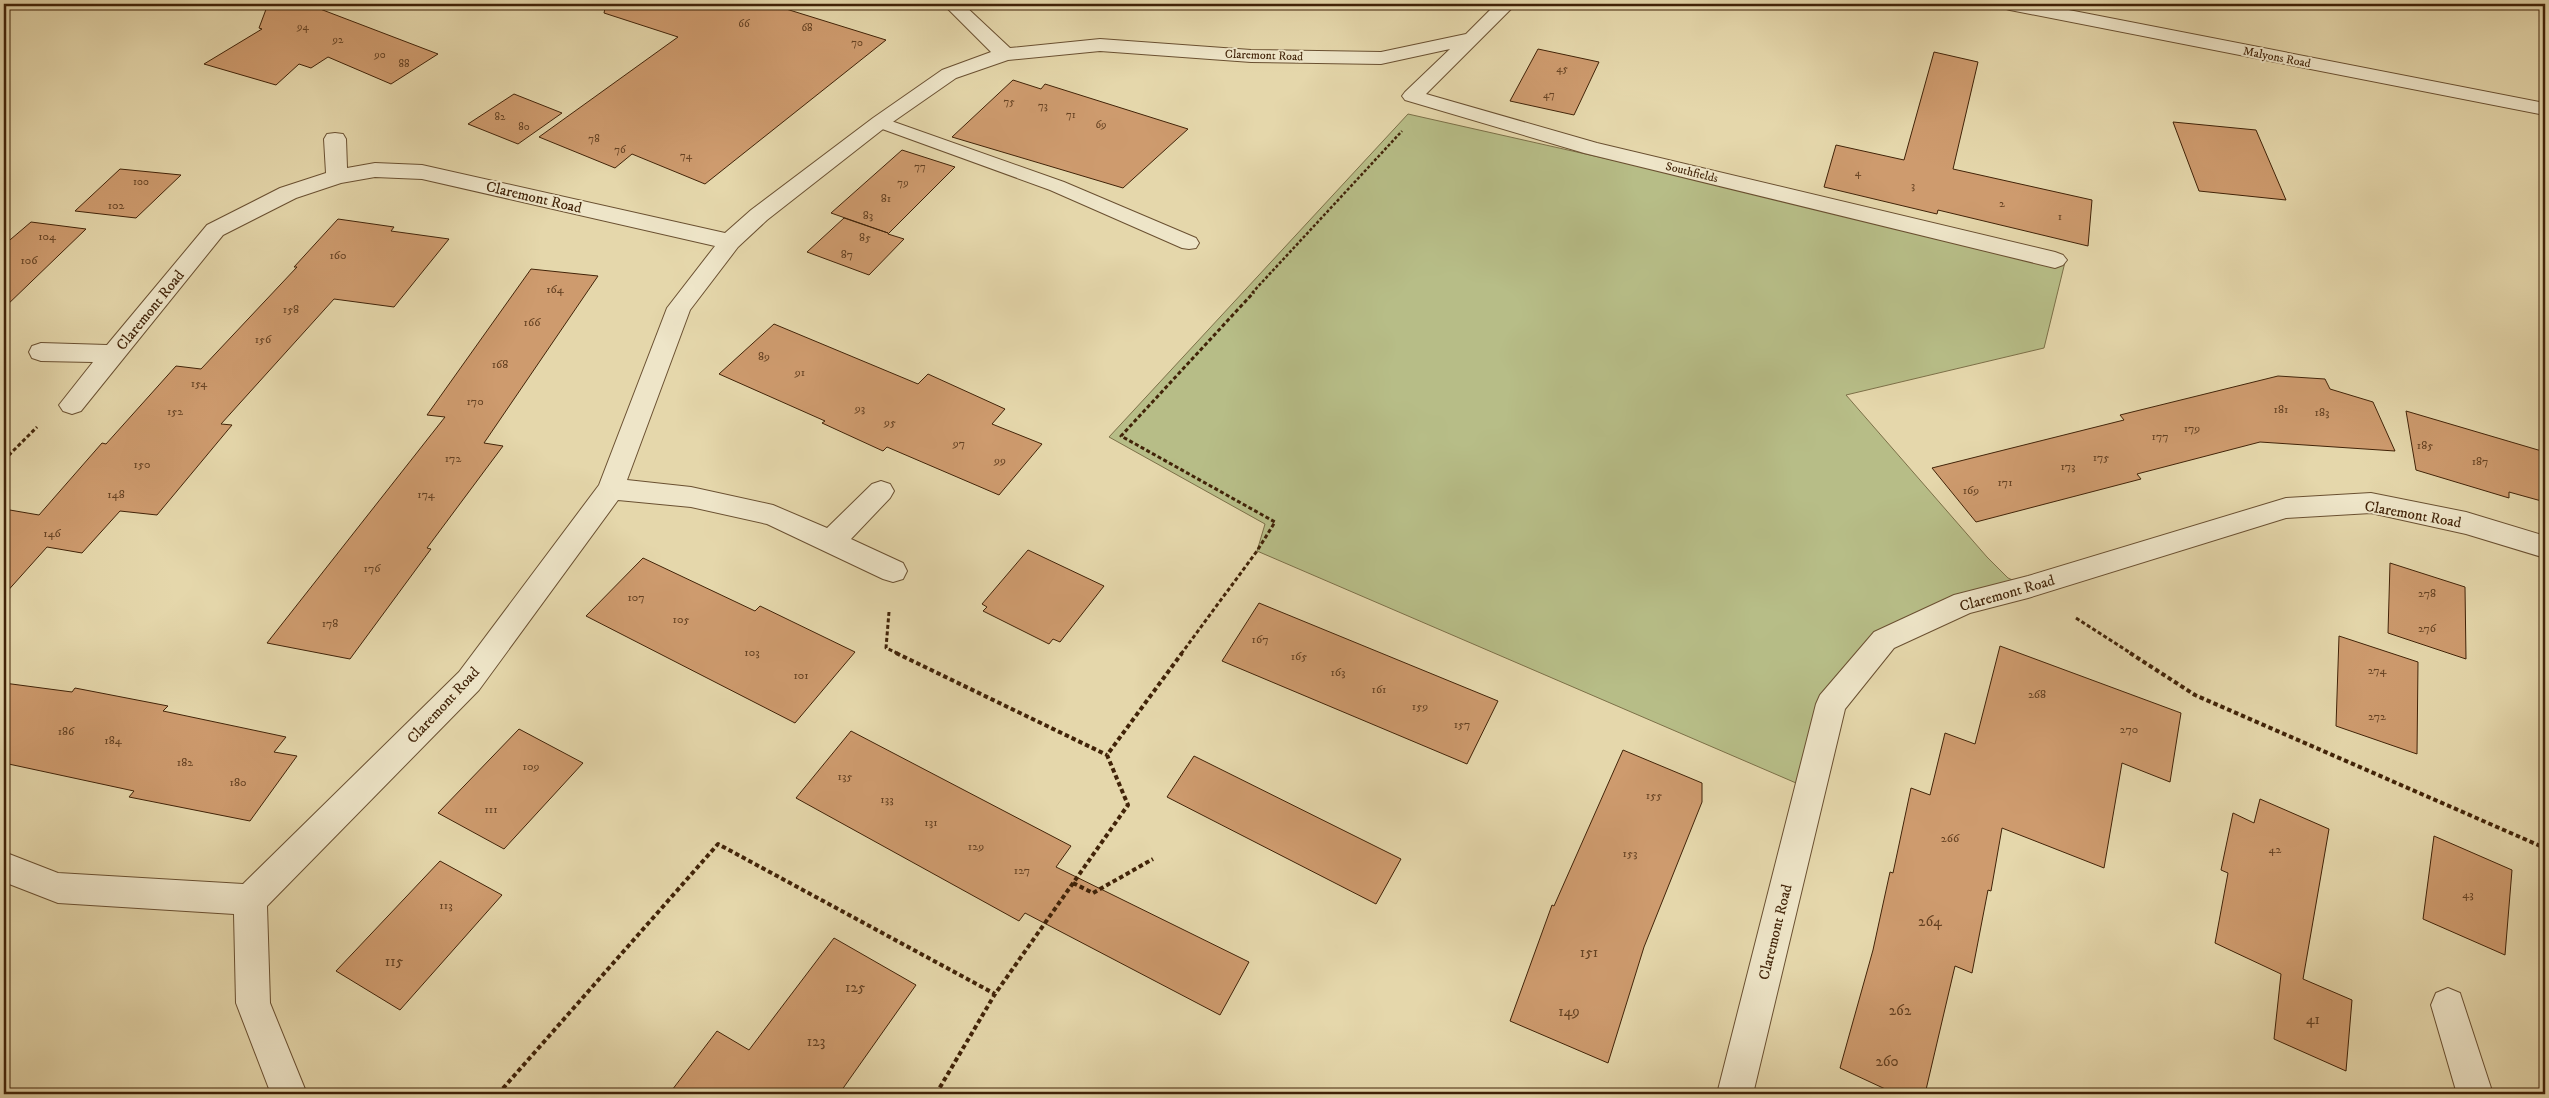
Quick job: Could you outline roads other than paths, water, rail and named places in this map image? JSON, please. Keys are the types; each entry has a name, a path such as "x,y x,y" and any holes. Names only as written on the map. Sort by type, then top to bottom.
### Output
{"street":[{"path":"952,4 1004,54"},
{"path":"1473,38 1507,4"},
{"name":"Malyons Road","path":"2010,4 2545,109"},
{"name":"Claremont Road","path":"250,900 469,681 612,489 679,308 730,242 759,214 880,122 949,74 1004,54 1100,45 1252,56 1381,58 1473,38"},
{"name":"Southfields","path":"1473,38 1412,96 1592,148 2055,260"},
{"path":"335,139 337,177"},
{"name":"Claremont Road","path":"72,405 215,230 288,193 337,177 375,170 422,172 730,242"},
{"name":"Claremont Road","path":"41,352 114,354"},
{"path":"612,489 691,497 773,515 893,571"},
{"path":"832,541 881,491"},
{"name":"Claremont Road","path":"1735,1094 1831,704 1884,640 1964,603 2028,588 2286,508 2371,503 2466,523 2545,547"},
{"path":"4,866 58,888 250,900 253,1003 289,1094"},
{"path":"2448,1005 2475,1094"}],"lane":[{"path":"880,122 1057,186 1189,243"}]}
